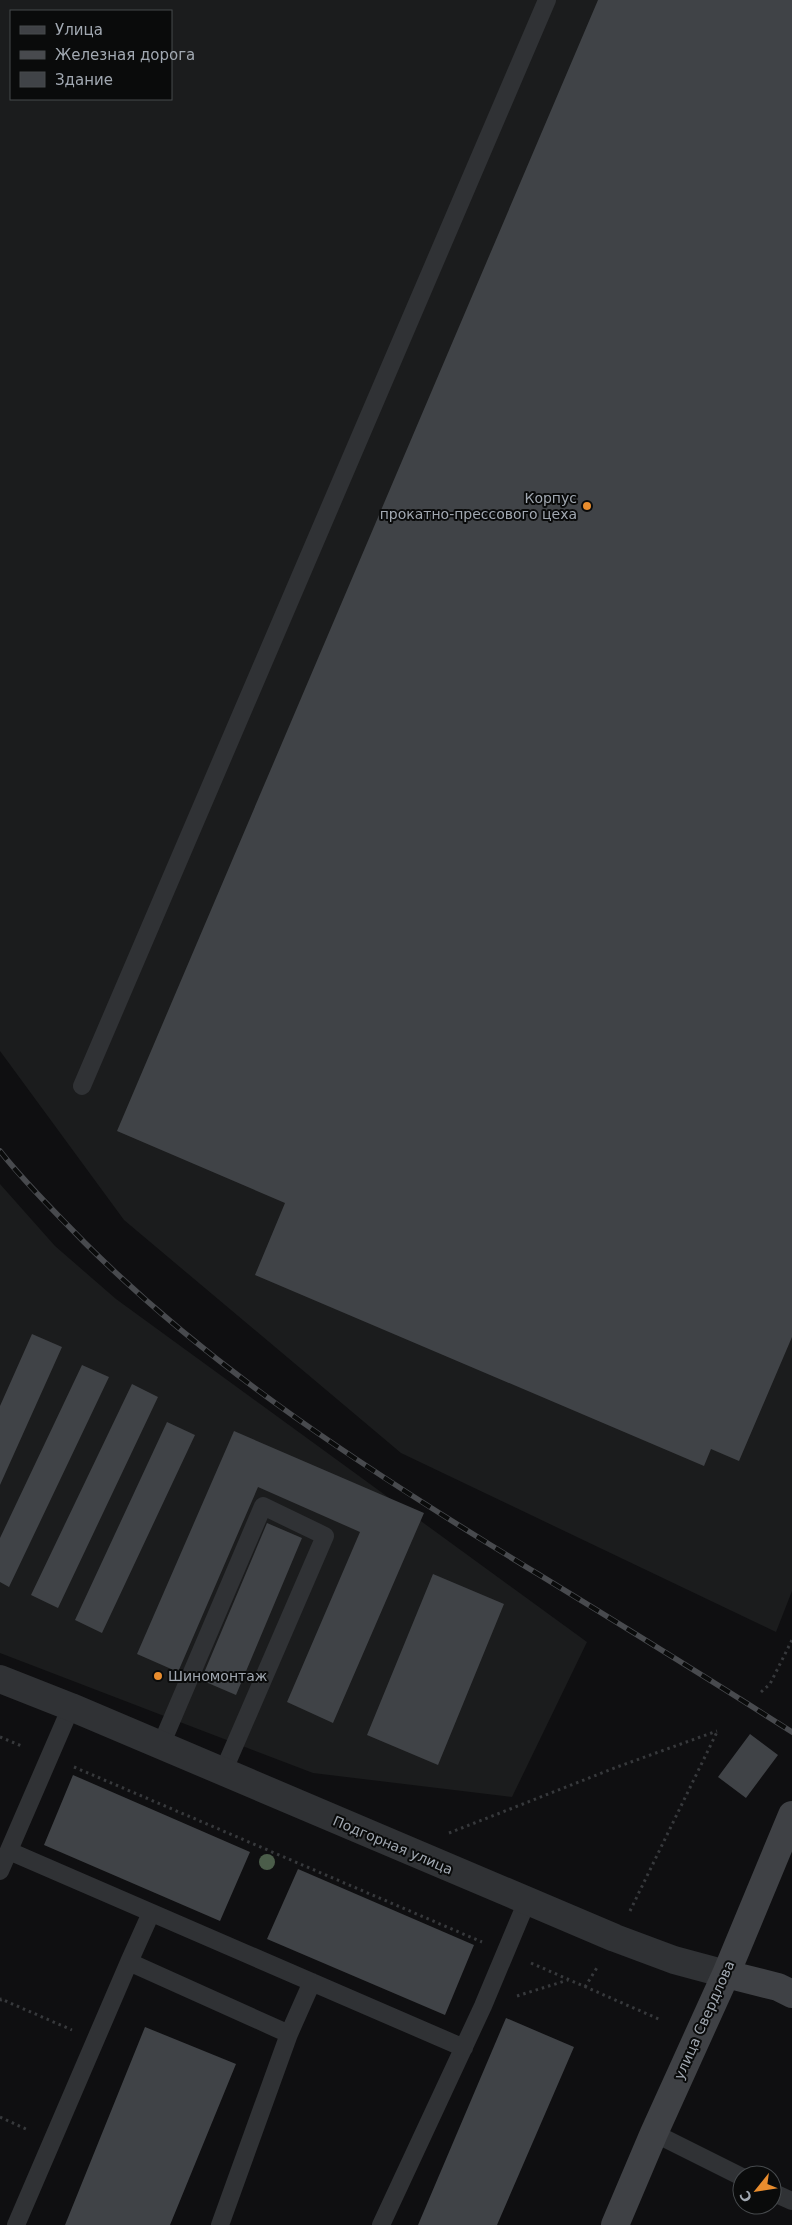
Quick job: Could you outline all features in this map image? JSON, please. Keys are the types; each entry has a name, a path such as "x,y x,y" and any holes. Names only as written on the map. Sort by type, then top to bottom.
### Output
{"street":[{"name":"Подгорная улица","path":"0,1679 71,1707 615,1938 674,1960 778,1988 792,1994"},
{"name":"улица Свердлова","path":"615,2225 654,2133 726,1974 792,1815"}],"lane":[{"path":"82,1086 547,0"},
{"path":"161,1745 263,1506 325,1536 223,1772"},
{"path":"0,1871 48,1756 71,1707"},
{"path":"9,1851 464,2048"},
{"path":"381,2225 483,2006 527,1901"},
{"path":"16,2225 150,1913"},
{"path":"129,1962 289,2034"},
{"path":"220,2225 289,2034 312,1982"},
{"path":"654,2133 732,2172"}],"path":[{"path":"761,1692 770,1684 792,1640"},
{"path":"446,1834 617,1767 717,1731 626,1919"},
{"path":"48,1756 661,2020"},
{"path":"585,1987 600,1963"},
{"path":"483,2006 569,1980"},
{"path":"0,2001 1,1999 95,2041"}],"shaded area":[{"path":"0,0 792,0 792,1591 776,1632 401,1453 124,1220 0,1051"},
{"path":"0,1184 55,1246 116,1299 587,1642 512,1797 313,1773 0,1653"}],"building":[{"name":"Корпус прокатно-прессового цеха","path":"598,0 792,0 792,1337 739,1461 711,1449 704,1466 255,1275 285,1203 117,1131"},
{"path":"32,1334 62,1347 0,1485 0,1406"},
{"path":"82,1365 109,1377 9,1587 0,1582 0,1538"},
{"path":"132,1384 158,1397 58,1608 31,1595"},
{"path":"167,1422 195,1435 102,1633 75,1620"},
{"path":"234,1431 424,1513 333,1723 287,1702 360,1532 258,1487 178,1672 137,1654"},
{"path":"267,1523 302,1538 236,1695 201,1680"},
{"path":"433,1574 504,1604 438,1765 367,1735"},
{"path":"750,1734 778,1755 746,1798 718,1777"},
{"path":"73,1775 250,1852 220,1921 44,1845"},
{"path":"298,1869 474,1945 445,2015 267,1939"},
{"path":"506,2018 574,2047 497,2225 418,2225"},
{"path":"145,2027 236,2064 170,2225 65,2225"}],"railway":[{"path":"0,1151 52,1209 130,1286 227,1367 278,1405 329,1441 435,1510 792,1732"}],"place":[{"name":"Корпус прокатно-прессового цеха","path":"587,506"},
{"name":"Шиномонтаж","path":"158,1676"}]}
